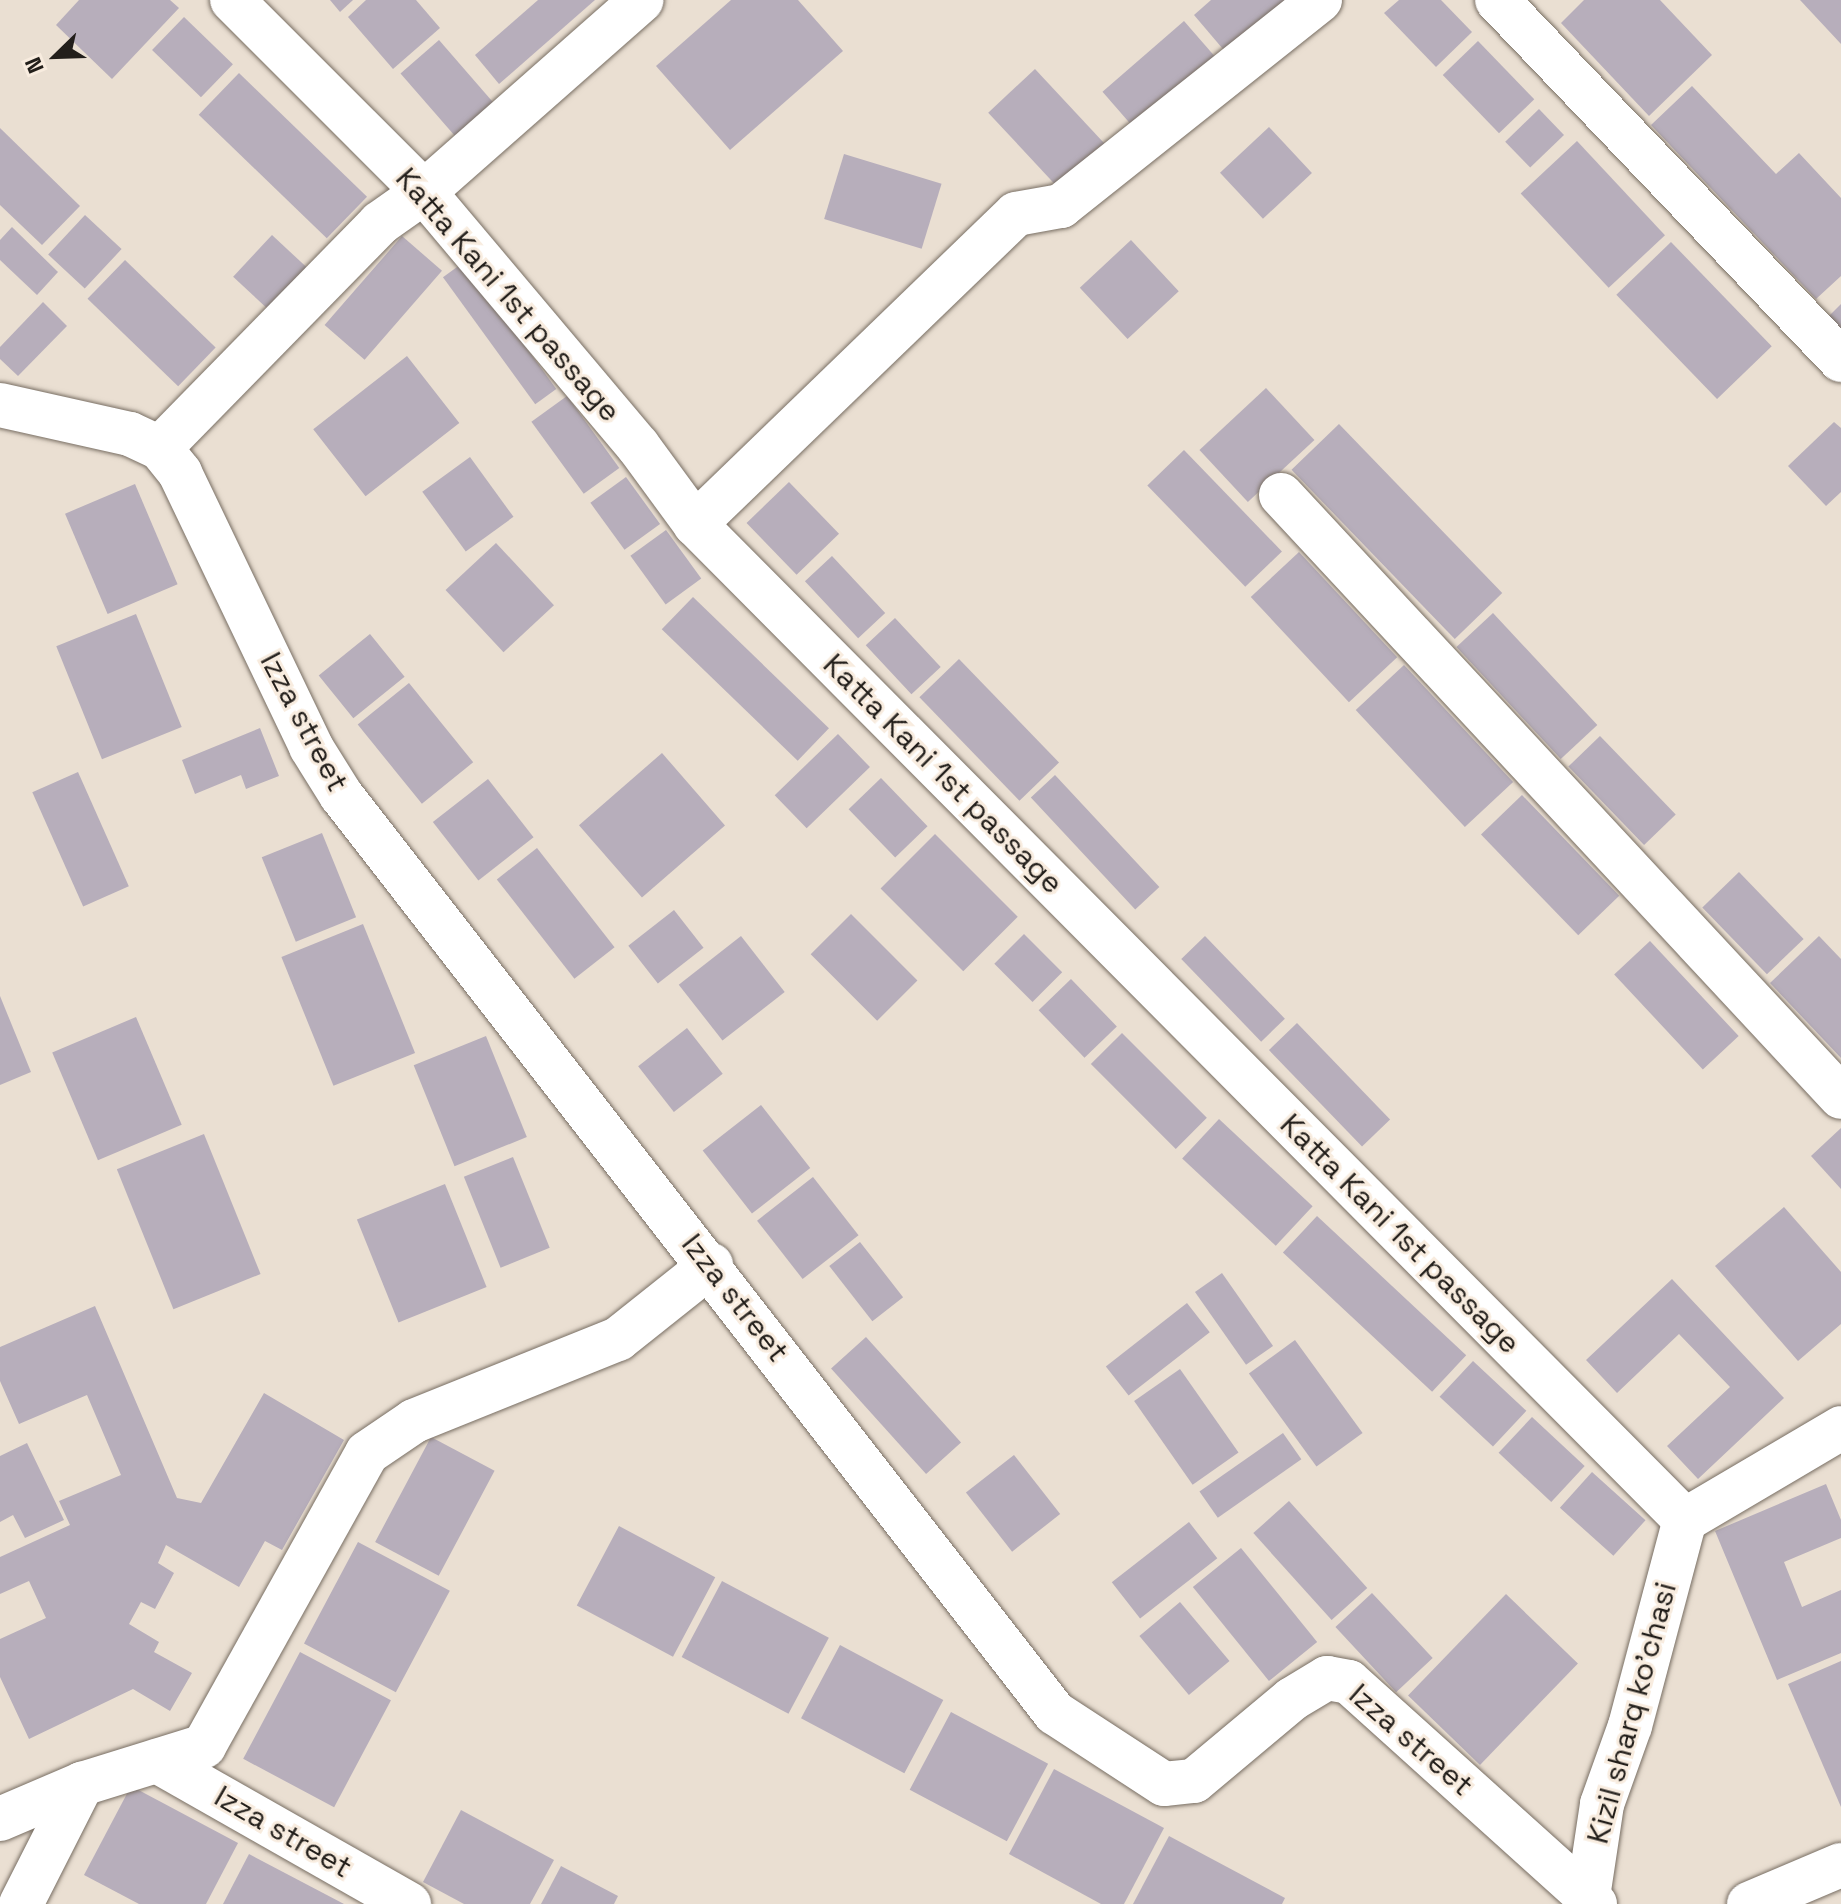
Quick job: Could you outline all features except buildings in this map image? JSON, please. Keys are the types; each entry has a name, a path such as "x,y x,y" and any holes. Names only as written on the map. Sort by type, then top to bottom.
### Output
{"street":[{"name":"Katta Kani 1st passage","path":"232,0 424,192 638,446 695,524 1685,1520"},
{"path":"0,405 130,434 160,448 380,223 424,192 642,0"},
{"path":"695,524 1016,214 1061,206 1320,0"},
{"path":"1497,0 1841,360"},
{"name":"Izza street","path":"160,448 180,473 311,747 341,795 711,1265 1055,1713 1164,1784 1194,1781 1292,1699 1327,1678 1349,1682 1592,1900"},
{"path":"1281,495 1841,1097"},
{"path":"0,1819 82,1784 204,1746 367,1453 414,1421 618,1339 711,1265"},
{"path":"1685,1520 1841,1428"},
{"name":"Kizil sharq ko'chasi","path":"1592,1900 1602,1804 1630,1726 1685,1520"},
{"name":"Izza street","path":"157,1761 409,1904"},
{"path":"21,1904 82,1784"},
{"path":"1749,1904 1841,1865"}]}
